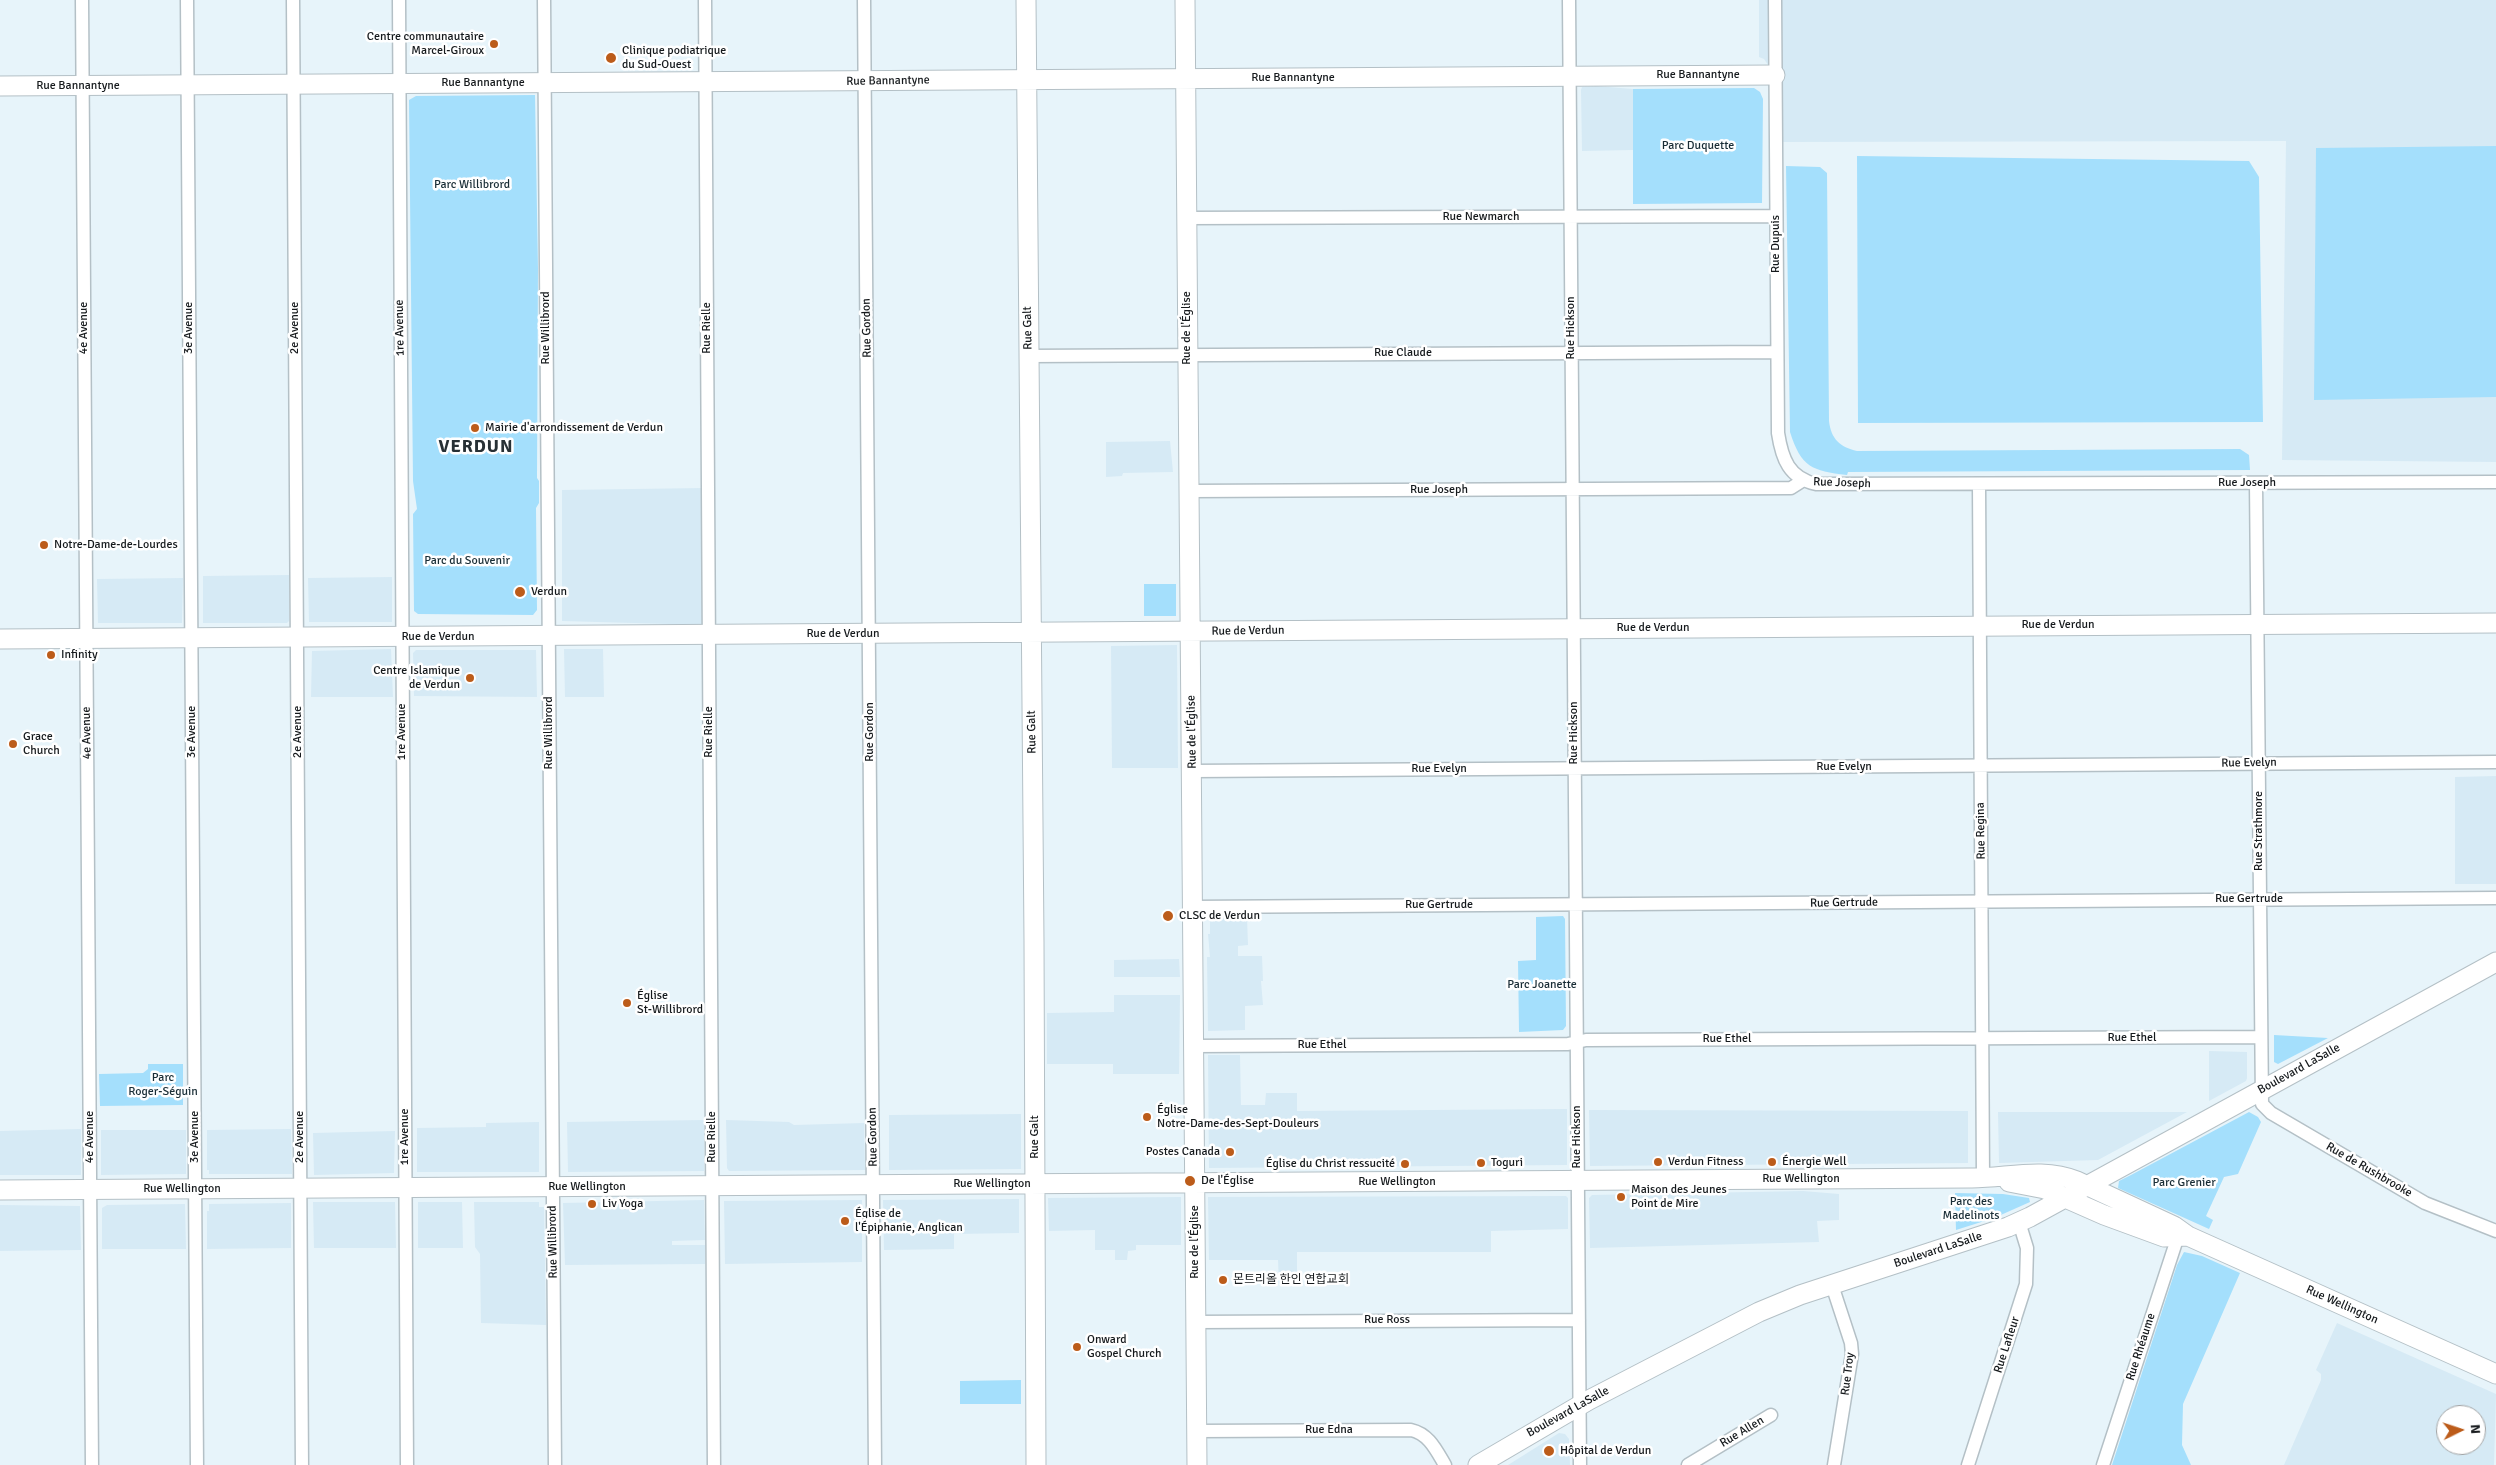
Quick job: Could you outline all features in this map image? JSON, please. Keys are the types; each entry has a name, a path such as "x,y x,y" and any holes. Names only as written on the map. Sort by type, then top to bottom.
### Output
{"main road":[{"name":"Rue Galt","path":"1026,0 1036,1184 1036,1465"},
{"name":"Rue de l'Église","path":"1184,0 1190,491 1197,1465"},
{"name":"Rue Bannantyne","path":"0,86 1775,75"},
{"name":"Rue de Verdun","path":"0,639 192,637 402,638 708,634 2496,623"},
{"name":"Boulevard LaSalle","path":"1478,1465 1579,1405 1759,1312 1832,1285 2019,1222 2496,962"},
{"name":"Rue Wellington","path":"0,1190 1983,1178 2048,1173 2063,1175 2182,1234 2496,1374"},
{"name":"Rue Wellington","path":"1983,1178 2045,1189 2104,1215 2164,1237 2182,1234"}],"street":[{"name":"4e Avenue","path":"82,0 92,1465"},
{"name":"3e Avenue","path":"187,0 197,1465"},
{"name":"2e Avenue","path":"293,0 302,1465"},
{"name":"1re Avenue","path":"399,0 407,1465"},
{"name":"Rue Willibrord","path":"544,0 555,1465"},
{"name":"Rue Rielle","path":"705,0 714,1465"},
{"name":"Rue Gordon","path":"864,0 875,1465"},
{"name":"Rue Hickson","path":"1568,0 1580,1465"},
{"name":"Rue Dupuis","path":"1775,0 1778,433 1780,448 1790,471 1802,481"},
{"name":"Rue Newmarch","path":"1186,218 1776,216"},
{"name":"Rue Claude","path":"1028,356 1777,352"},
{"name":"Rue Joseph","path":"1190,491 1791,488 1802,481 1816,484 2496,482"},
{"name":"Rue Strathmore","path":"2256,483 2261,1090"},
{"name":"Rue Regina","path":"1979,484 1978,625 1983,1178"},
{"name":"Rue Evelyn","path":"1192,771 2496,762"},
{"name":"Rue Gertrude","path":"1193,907 2496,898"},
{"name":"Rue Ethel","path":"1194,1046 1577,1042 1586,1040 2260,1037"},
{"name":"Rue de Rushbrooke","path":"2261,1090 2262,1104 2271,1113 2425,1204 2496,1231"},
{"name":"Rue Lafleur","path":"1968,1465 2026,1284 2027,1248 2019,1222"},
{"name":"Rue Rhéaume","path":"2103,1465 2182,1234"},
{"name":"Rue Troy","path":"1832,1285 1851,1343 1852,1354 1834,1465"},
{"name":"Rue Ross","path":"1196,1322 1579,1320"},
{"name":"Rue Allen","path":"1688,1465 1771,1415"},
{"name":"Rue Edna","path":"1196,1431 1411,1430 1421,1432 1428,1439 1445,1465"}],"shaded area":[{"path":"1759,0 2496,0 2496,462 2282,460 2286,141 1781,142 1775,75 1764,59 1759,57"},
{"path":"1596,86 1633,89 1633,150 1582,151 1581,90 1582,87"},
{"path":"1170,441 1173,472 1123,473 1122,476 1106,477 1106,442"},
{"path":"704,488 705,625 562,621 562,490"},
{"path":"289,575 289,621 287,623 203,623 203,576"},
{"path":"392,577 392,622 309,622 308,578"},
{"path":"183,578 182,623 98,623 97,579"},
{"path":"1177,645 1178,768 1112,768 1111,646"},
{"path":"391,649 393,697 311,697 312,651"},
{"path":"564,649 603,649 604,697 565,697"},
{"path":"416,650 536,650 537,697 414,696 413,653"},
{"path":"2496,776 2496,884 2455,884 2455,777"},
{"path":"1247,918 1248,945 1238,946 1238,956 1262,956 1263,981 1261,981 1263,1005 1245,1006 1245,1030 1208,1031 1207,957 1210,957 1208,934 1210,934 1210,919"},
{"path":"1179,959 1180,977 1114,977 1114,960"},
{"path":"1114,995 1180,995 1179,1074 1113,1074 1113,1064 1047,1064 1047,1013 1114,1012"},
{"path":"2209,1051 2247,1052 2247,1078 2246,1081 2209,1101"},
{"path":"1208,1055 1240,1055 1241,1105 1265,1105 1266,1093 1297,1093 1297,1111 1567,1109 1567,1165 1209,1168"},
{"path":"1589,1110 1968,1111 1968,1163 1590,1166"},
{"path":"1998,1112 2187,1112 2098,1160 1999,1163"},
{"path":"1021,1114 1021,1169 889,1170 889,1115"},
{"path":"704,1120 704,1171 568,1172 567,1122"},
{"path":"726,1120 789,1122 794,1125 864,1123 865,1170 729,1171 727,1168"},
{"path":"539,1122 539,1172 417,1172 417,1128 486,1127 486,1123"},
{"path":"81,1129 81,1175 0,1175 0,1131"},
{"path":"291,1129 292,1174 209,1174 209,1170 207,1170 207,1130"},
{"path":"101,1130 186,1130 186,1174 101,1175"},
{"path":"395,1131 394,1173 314,1175 313,1133"},
{"path":"1803,1191 1839,1194 1839,1220 1817,1221 1819,1242 1590,1248 1589,1198 1592,1195"},
{"path":"1566,1196 1568,1198 1568,1229 1491,1231 1491,1252 1297,1252 1297,1284 1279,1284 1278,1260 1209,1260 1208,1197"},
{"path":"1181,1197 1181,1245 1136,1245 1136,1250 1128,1251 1127,1260 1115,1260 1115,1250 1095,1250 1095,1230 1049,1231 1048,1198"},
{"path":"1019,1199 1019,1233 954,1234 954,1249 884,1250 883,1200"},
{"path":"704,1200 705,1240 672,1241 672,1245 705,1245 705,1264 565,1265 563,1203"},
{"path":"862,1200 862,1262 725,1264 724,1201"},
{"path":"313,1202 395,1202 396,1248 314,1248"},
{"path":"418,1202 462,1202 463,1248 418,1248"},
{"path":"474,1202 539,1202 539,1207 544,1207 546,1325 481,1323 480,1254 475,1247"},
{"path":"291,1203 291,1248 207,1249 207,1211 209,1211 209,1204"},
{"path":"185,1204 186,1249 102,1249 102,1208 107,1205"},
{"path":"0,1205 80,1206 81,1250 0,1251"},
{"path":"2337,1323 2496,1394 2494,1465 2284,1465 2321,1380 2321,1374 2316,1370"},
{"name":"Hôpital de Verdun","path":"1559,1433 1565,1434 1569,1439 1570,1465 1508,1465"}],"green space":[{"name":"Parc Duquette","path":"1754,88 1760,92 1763,99 1762,203 1633,204 1633,89"},
{"path":"535,95 538,269 537,478 539,481 539,503 536,508 537,610 533,615 418,614 414,611 413,514 417,509 413,481 409,100 416,96"},
{"path":"2496,146 2496,397 2314,400 2316,148"},
{"path":"1857,156 2249,161 2259,177 2263,422 1858,423"},
{"path":"1786,166 1820,167 1827,173 1829,421 1834,437 1841,444 1857,451 2240,449 2249,455 2250,470 1848,472 1847,475 1816,469 1804,460 1799,453 1790,432"},
{"path":"1144,584 1176,584 1176,616 1144,616"},
{"name":"Parc Joanette","path":"1563,916 1565,919 1566,1026 1563,1030 1519,1032 1518,961 1536,960 1536,917"},
{"path":"2274,1035 2328,1038 2278,1064 2274,1062"},
{"name":"Parc Roger-Séguin","path":"148,1064 183,1064 183,1105 100,1106 99,1074 143,1073 148,1069"},
{"name":"Parc Grenier","path":"2249,1112 2258,1117 2261,1122 2238,1174 2224,1177 2206,1216 2213,1220 2209,1229 2118,1188 2119,1181"},
{"name":"Parc des Madelinots","path":"1955,1193 2003,1194 2029,1198 2030,1202 1994,1218 1956,1230"},
{"path":"2184,1252 2202,1256 2240,1273 2183,1404 2182,1445 2191,1465 2112,1465 2177,1265"},
{"path":"1021,1380 1021,1404 960,1404 960,1381"}],"place":[{"name":"Centre communautaire Marcel-Giroux","path":"494,44"},
{"name":"Clinique podiatrique du Sud-Ouest","path":"611,58"},
{"name":"Mairie d'arrondissement de Verdun","path":"475,428"},
{"name":"Notre-Dame-de-Lourdes","path":"44,545"},
{"name":"Verdun","path":"520,592"},
{"name":"Infinity","path":"51,655"},
{"name":"Centre Islamique de Verdun","path":"470,678"},
{"name":"Grace Church","path":"13,744"},
{"name":"CLSC de Verdun","path":"1168,916"},
{"name":"Église St-Willibrord","path":"627,1003"},
{"name":"Église Notre-Dame-des-Sept-Douleurs","path":"1147,1117"},
{"name":"Postes Canada","path":"1230,1152"},
{"name":"Verdun Fitness","path":"1658,1162"},
{"name":"Énergie Well","path":"1772,1162"},
{"name":"Toguri","path":"1481,1163"},
{"name":"Église du Christ ressucité","path":"1405,1164"},
{"name":"De l'Église","path":"1190,1181"},
{"name":"Maison des Jeunes Point de Mire","path":"1621,1197"},
{"name":"Liv Yoga","path":"592,1204"},
{"name":"Église de l'Épiphanie, Anglican","path":"845,1221"},
{"name":"몬트리올 한인 연합교회","path":"1223,1280"},
{"name":"Onward Gospel Church","path":"1077,1347"},
{"name":"Hôpital de Verdun","path":"1549,1451"}],"district":[{"name":"VERDUN","path":"476,447"}],"park label":[{"name":"Parc Willibrord","path":"472,185"},
{"name":"Parc du Souvenir","path":"467,561"}]}
